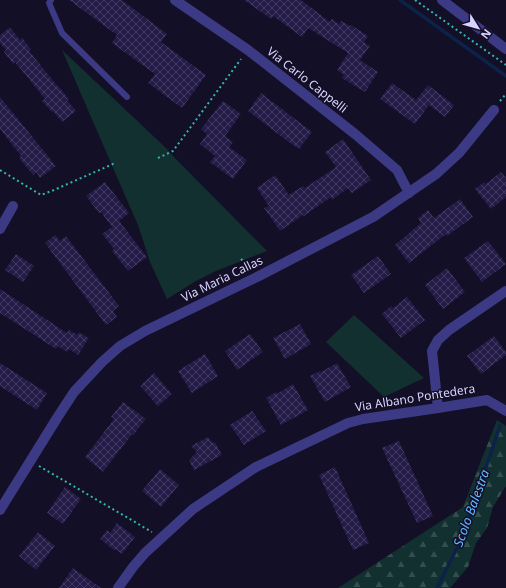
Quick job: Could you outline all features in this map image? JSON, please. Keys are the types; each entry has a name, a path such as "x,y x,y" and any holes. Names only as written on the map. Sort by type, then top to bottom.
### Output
{"street":[{"name":"Via Carlo Cappelli","path":"175,0 248,50 355,134 397,170 409,193"},
{"path":"442,0 506,49"},
{"name":"Via Maria Callas","path":"0,510 74,392 102,362 120,346 145,331 260,276 367,221 436,174 459,153 496,107"},
{"path":"0,230 13,206"},
{"path":"438,408 432,351 438,340 449,330 506,291"},
{"name":"Via Albano Pontedera","path":"118,588 145,553 193,509 256,467 348,423 363,419 488,400 506,411"}],"lane":[{"path":"51,0 49,3 62,33 127,97"}],"path":[{"path":"415,0 506,65"},
{"path":"158,158 173,151 248,50"},
{"path":"496,107 506,94"},
{"path":"0,170 41,195 113,164 116,166"},
{"path":"30,460 154,534"}],"green space":[{"path":"62,50 166,148 267,251 216,271 196,281 167,299 150,262 138,225"},
{"path":"354,315 424,378 384,397 326,342"},
{"path":"497,420 506,426 506,486 493,507 487,528 476,543 468,567 450,588 338,588 463,507"}],"building":[{"path":"69,0 122,0 167,34 161,42 206,75 182,108 148,83 155,74 112,43 117,35"},
{"path":"244,0 301,0 330,22 332,19 339,24 341,21 350,26 351,25 368,36 364,42 370,46 360,60 378,72 365,92 342,78 344,75 337,70 348,53 308,28 302,37 273,16 271,19"},
{"path":"10,27 20,40 22,38 31,49 29,51 69,99 67,100 76,111 62,122 42,101 45,99 15,62 13,64 4,52 6,50 0,43 0,35"},
{"path":"392,83 416,100 428,85 454,105 445,117 429,105 415,124 380,99"},
{"path":"261,93 312,132 299,149 248,111"},
{"path":"0,97 56,166 40,178 36,172 33,175 19,158 21,156 0,129"},
{"path":"223,101 241,114 225,136 233,142 229,147 247,160 233,179 210,162 215,156 200,144 207,134 201,129"},
{"path":"343,139 371,180 352,193 348,188 332,200 331,197 280,231 264,208 269,206 257,188 275,175 289,195 303,186 305,188 336,167 325,152"},
{"path":"501,172 506,178 506,197 491,209 475,189 484,182 486,184"},
{"path":"105,182 129,213 119,221 147,257 128,271 112,251 114,249 102,234 112,227 101,212 99,213 86,196"},
{"path":"460,199 473,217 447,236 446,234 409,263 395,245 421,223 418,218 428,210 434,218"},
{"path":"55,235 60,241 66,236 119,306 113,311 117,317 106,325 45,243"},
{"path":"488,241 506,264 482,282 464,258"},
{"path":"16,254 34,266 23,282 5,270"},
{"path":"378,256 391,274 364,293 351,275"},
{"path":"447,268 465,292 443,309 425,285"},
{"path":"0,289 67,333 69,330 78,335 79,332 89,338 78,355 69,349 67,352 58,346 56,349 0,313"},
{"path":"407,297 425,320 401,338 382,314 391,306 393,308"},
{"path":"300,324 311,344 285,359 273,338"},
{"path":"250,334 263,352 237,370 225,351"},
{"path":"494,336 506,352 506,355 481,374 467,356"},
{"path":"205,354 218,376 192,393 178,371"},
{"path":"0,363 47,393 37,410 0,386"},
{"path":"337,363 351,387 325,402 310,376"},
{"path":"154,373 172,394 158,406 140,386"},
{"path":"293,384 308,410 281,425 266,398 276,392 277,394"},
{"path":"123,402 146,419 133,435 132,434 103,472 85,457 114,419 111,417"},
{"path":"252,411 266,431 244,445 230,425"},
{"path":"208,437 213,443 215,442 222,455 194,470 189,460 197,452 191,446"},
{"path":"399,441 433,516 417,523 382,448"},
{"path":"335,467 369,543 353,550 319,475"},
{"path":"160,469 179,485 161,507 142,491"},
{"path":"65,487 81,499 63,524 47,513"},
{"path":"117,523 135,537 122,554 115,549 114,550 100,539 107,530 110,533"},
{"path":"38,532 55,546 36,570 19,556"},
{"path":"73,568 101,588 59,588"}],"waterway":[{"path":"400,0 506,76"},
{"name":"Scolo Balestra","path":"437,588 462,538 500,426"}]}
